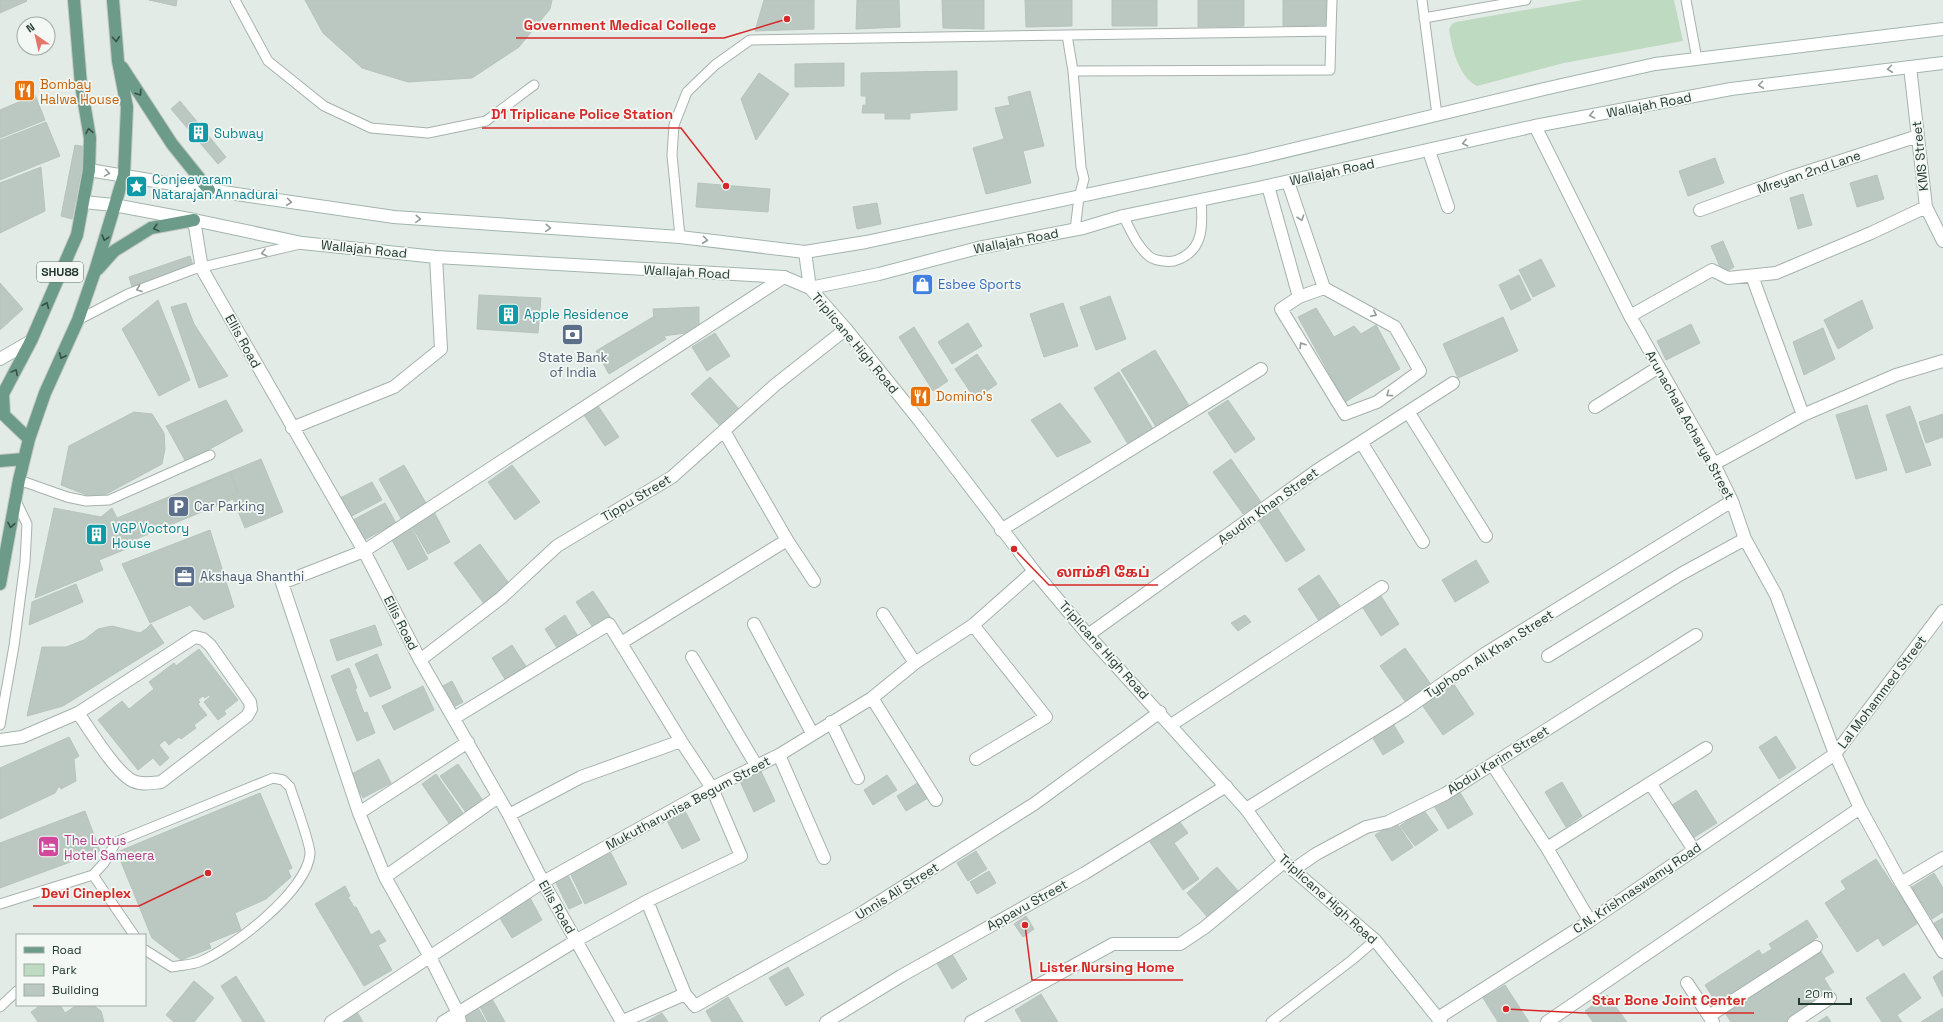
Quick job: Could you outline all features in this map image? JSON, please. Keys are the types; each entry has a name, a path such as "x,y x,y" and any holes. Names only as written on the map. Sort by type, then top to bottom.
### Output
{"main road":[{"name":"SHU88","path":"31,341 76,235 84,202 89,170 90,138 81,85 74,0"},
{"name":"SHU88","path":"0,584 19,480 29,439 45,393 78,320 96,271 124,175 127,107 118,61 113,0"},
{"path":"118,61 172,144 209,190"},
{"path":"96,271 114,251 151,228 194,220"},
{"path":"29,439 4,415 3,394 31,341"},
{"path":"0,461 24,459"}],"street":[{"path":"89,170 209,190 394,217 680,237 805,252 866,242 1249,160 1655,64 1943,29"},
{"name":"Wallajah Road","path":"84,202 114,205 194,220 302,243 436,256 784,278 810,288 879,274 978,248 1075,230 1123,216 1288,182 1535,126 1731,89 1943,63"},
{"name":"KMS Street","path":"1910,67 1926,207 1943,241"},
{"name":"Arunachala Acharya Street","path":"1535,126 1630,316 1714,464 1732,501 1745,539 1776,595 1835,754 1860,808 1901,883 1943,952"},
{"name":"Mreyan 2nd Lane","path":"1700,210 1788,178 1918,136"},
{"path":"1428,151 1448,207"},
{"path":"1288,182 1324,288 1395,327 1420,371 1378,402 1345,414 1280,309 1299,297 1324,288"},
{"path":"1268,186 1299,297"},
{"path":"1630,316 1712,270 1728,278 1776,273 1871,233 1926,207"},
{"name":"Ellis Road","path":"194,220 202,268 292,428 364,551 420,660 509,815 543,882 577,940 621,1022"},
{"name":"Triplicane High Road","path":"805,252 810,288 846,329 919,420 1001,530 1034,571 1088,635 1160,712 1246,809 1288,866 1375,940 1439,1020"},
{"path":"292,428 394,386 441,349 436,256"},
{"path":"1752,276 1803,415"},
{"path":"459,1017 430,957 385,877 359,813 282,583 364,551 784,278"},
{"name":"Tippu Street","path":"420,660 501,598 557,546 672,477 775,385 846,329"},
{"path":"0,359 31,341"},
{"path":"1714,464 1803,415 1896,375 1943,361"},
{"path":"1595,407 1659,367"},
{"path":"1001,530 1261,369"},
{"name":"Asudin Khan Street","path":"1088,635 1316,471 1409,413 1453,383"},
{"path":"1409,413 1486,536"},
{"path":"724,431 787,540 814,581"},
{"path":"1362,442 1423,542"},
{"name":"Typhoon Ali Khan Street","path":"1246,809 1405,710 1486,653 1732,501"},
{"path":"1548,656 1681,574 1745,539"},
{"path":"621,643 787,540"},
{"name":"Mukutharunisa Begum Street","path":"331,1022 543,882 712,788 779,755 812,733 872,698 915,663 973,625 1034,571"},
{"path":"1171,725 1382,587"},
{"path":"883,614 915,663"},
{"name":"Lal Mohammed Street","path":"1835,754 1941,618"},
{"path":"443,1022 459,1017 577,940 647,901 741,856 712,788 681,741 609,624 454,718"},
{"path":"754,624 812,733"},
{"path":"973,625 1046,717 976,759"},
{"name":"Abdul Karim Street","path":"971,1022 1113,944 1180,944 1288,866 1316,854 1366,827 1388,822 1445,794 1696,635"},
{"path":"0,740 22,737 78,713 195,637 203,639 210,645 250,702 251,709 247,716 161,782 143,784 133,781 121,773 78,713"},
{"path":"692,657 756,765"},
{"path":"872,698 936,800"},
{"name":"Unnis Ali Street","path":"685,994 695,1006 860,914 1034,804 1160,712"},
{"path":"831,722 858,778"},
{"path":"509,815 581,777 681,741"},
{"path":"359,813 468,742"},
{"path":"1547,848 1706,748"},
{"name":"C.N. Krishnaswamy Road","path":"1439,1020 1590,921 1835,754"},
{"path":"779,755 824,858"},
{"path":"1492,764 1547,848 1590,921"},
{"path":"1650,783 1694,850"},
{"name":"Appavu Street","path":"826,1022 901,976 1085,873 1226,786"},
{"path":"385,877 498,797"},
{"path":"1547,1022 1860,808"},
{"path":"1901,883 1943,858"},
{"path":"621,1022 685,994 647,901"},
{"path":"1687,983 1711,1019 1816,947"},
{"path":"1794,1022 1830,998"}],"lane":[{"path":"235,0 268,61 324,106 371,128 428,133 486,121 534,85"},
{"path":"1073,71 1330,70 1332,0"},
{"path":"1422,0 1438,115"},
{"path":"1424,18 1526,0"},
{"path":"1686,0 1697,59"},
{"path":"680,237 672,155 674,125 687,92 715,65 750,40 1332,31"},
{"path":"1067,35 1073,71 1081,167 1084,179 1079,197 1075,230"},
{"path":"1123,216 1142,250 1152,258 1169,262 1184,258 1197,244 1203,224 1201,200"},
{"path":"78,320 128,294 194,269 302,243"},
{"path":"19,480 67,497 86,501 109,500 210,455"},
{"path":"0,725 14,646 25,562 27,524 15,500"},
{"path":"0,904 93,875 104,863 116,842 273,778 283,780 290,787 310,853 308,867 294,888 236,942 198,962 172,967 146,951"},
{"path":"93,875 133,934"},
{"path":"1271,1022 1352,960 1375,940"},
{"path":"0,1007 16,992"}],"green space":[{"path":"1583,0 1674,0 1683,41 1564,63 1477,86 1465,76 1454,53 1449,29 1452,24 1456,22"}],"building":[{"path":"0,0 26,0 27,1 0,13"},
{"path":"149,0 177,0 176,6"},
{"path":"305,0 552,0 550,9 519,47 472,78 408,82 362,68 323,33"},
{"path":"764,0 814,0 814,29 755,31"},
{"path":"857,0 899,0 900,27 856,29"},
{"path":"942,0 984,0 984,29 943,28"},
{"path":"1025,0 1072,0 1072,26 1026,27"},
{"path":"1112,0 1157,0 1157,26 1112,26"},
{"path":"1198,0 1244,0 1244,26 1198,27"},
{"path":"1283,0 1328,0 1329,25 1283,26"},
{"path":"844,63 844,86 795,87 795,64"},
{"path":"957,71 957,110 910,113 910,119 885,119 885,113 862,113 863,105 866,105 866,96 861,96 861,73"},
{"path":"759,73 789,94 756,140 741,99"},
{"path":"1030,91 1044,146 1023,151 1031,183 986,194 973,148 1004,139 995,108 1010,105 1008,97"},
{"path":"35,95 45,120 0,138 0,110"},
{"name":"Subway","path":"180,101 226,157 218,164 171,109"},
{"path":"46,122 60,156 0,180 0,140"},
{"path":"75,145 86,147 72,219 61,216"},
{"path":"1715,158 1724,183 1688,196 1679,171"},
{"path":"41,167 45,211 0,233 0,183"},
{"path":"1877,175 1884,199 1857,207 1850,183"},
{"path":"698,183 770,189 768,212 696,207"},
{"path":"1803,194 1812,225 1798,229 1790,198"},
{"path":"877,203 881,224 857,229 853,207"},
{"path":"1723,241 1734,267 1729,270 1720,267 1711,246"},
{"path":"190,256 193,265 132,287 129,277"},
{"path":"1541,259 1555,286 1533,297 1519,270"},
{"path":"1519,275 1531,300 1511,310 1499,285"},
{"path":"0,283 23,309 0,330"},
{"name":"Apple Residence","path":"479,295 541,298 538,333 477,329"},
{"path":"1110,296 1126,339 1096,350 1080,307"},
{"path":"158,300 190,380 159,396 122,329"},
{"path":"1862,300 1873,328 1838,349 1824,320"},
{"path":"186,303 194,324 228,376 199,388 171,307"},
{"path":"1063,303 1078,346 1044,357 1030,314"},
{"path":"699,307 699,331 664,336 666,339 609,374 596,351 653,317 654,318 653,309"},
{"path":"1316,308 1334,337 1354,326 1361,334 1376,325 1400,369 1345,402 1298,317"},
{"path":"1503,317 1518,351 1458,378 1443,344"},
{"path":"968,323 982,346 952,364 938,342"},
{"path":"1691,324 1700,343 1666,360 1657,341"},
{"path":"914,327 948,381 933,391 899,337"},
{"path":"1823,328 1835,359 1804,375 1793,342"},
{"path":"715,333 730,356 707,371 692,347"},
{"path":"1155,350 1191,409 1158,430 1121,370"},
{"path":"977,354 997,384 975,399 955,369"},
{"path":"1119,372 1156,434 1131,449 1094,388"},
{"path":"710,377 740,410 721,427 691,394"},
{"path":"226,400 243,431 186,462 166,426"},
{"path":"1228,400 1255,439 1235,453 1208,413"},
{"path":"1060,403 1091,442 1057,457 1031,420"},
{"path":"1867,405 1887,470 1856,479 1836,415"},
{"path":"598,406 619,437 605,446 584,415"},
{"path":"1910,406 1931,465 1906,473 1886,415"},
{"path":"134,412 152,414 164,433 165,449 162,464 97,499 61,485 69,446"},
{"path":"1943,414 1943,437 1926,443 1919,422"},
{"name":"VGP Voctory House","path":"261,459 283,512 245,528 233,499 129,542 131,547 99,560 103,570 35,598 54,508 101,517 112,508 117,518"},
{"path":"1231,459 1261,502 1243,514 1213,472"},
{"path":"404,465 427,505 402,520 379,479"},
{"path":"512,465 540,502 515,520 488,482"},
{"name":"Car Parking","path":"230,472 238,493 131,536 124,520"},
{"path":"372,482 382,500 350,517 340,498"},
{"path":"385,503 396,523 364,540 353,520"},
{"path":"1276,506 1305,550 1286,562 1257,518"},
{"path":"434,512 450,542 428,554 411,525"},
{"path":"411,527 428,559 408,570 391,538"},
{"path":"210,530 234,607 204,620 190,605 150,623 122,564"},
{"path":"480,544 511,586 485,605 454,563"},
{"path":"1476,560 1489,582 1455,602 1442,580"},
{"path":"1319,575 1342,609 1321,624 1298,589"},
{"path":"76,584 83,602 29,625 32,602"},
{"path":"593,591 611,618 594,629 576,602"},
{"path":"1381,596 1399,624 1381,636 1363,608"},
{"path":"565,615 579,638 559,651 545,629"},
{"path":"1245,615 1251,622 1238,631 1231,623"},
{"path":"151,624 164,643 63,706 27,716 42,647 66,647 84,640 98,629 112,626 140,633"},
{"path":"375,625 382,645 337,661 330,640"},
{"path":"512,645 527,668 506,681 492,658"},
{"path":"1405,648 1432,686 1407,704 1380,666"},
{"path":"199,649 238,700 224,711 226,714 218,720 204,702 210,697 209,695 205,698 203,696 198,700 200,702 198,704 207,715 194,725 196,728 181,739 179,737 169,745 165,740 159,745 169,758 160,766 153,758 138,770 98,720 122,701 129,709 154,689 149,682 174,663 176,666"},
{"path":"377,654 391,688 370,697 355,664"},
{"path":"349,668 357,688 355,689 364,713 367,712 375,733 357,741 331,676"},
{"path":"1451,680 1474,714 1443,735 1420,702"},
{"path":"452,681 463,702 452,708 441,687"},
{"path":"423,686 434,710 394,730 382,706"},
{"path":"1392,722 1404,742 1383,755 1371,735"},
{"path":"1776,736 1796,768 1779,779 1759,747"},
{"path":"69,737 79,756 74,759 76,781 61,789 59,786 55,793 0,819 0,768"},
{"path":"379,759 391,783 363,798 350,775"},
{"path":"458,764 484,802 467,814 440,776"},
{"path":"759,767 775,801 754,812 738,777"},
{"path":"436,774 465,816 451,826 422,784"},
{"path":"887,775 897,790 873,805 864,790"},
{"path":"919,782 928,798 906,811 897,796"},
{"path":"1562,782 1582,816 1566,827 1545,792"},
{"path":"1458,789 1473,814 1448,829 1433,804"},
{"path":"1696,790 1717,823 1693,838 1672,805"},
{"path":"260,793 292,868 288,870 291,877 266,899 235,913 241,930 209,943 211,948 181,960 152,938 117,852"},
{"path":"684,809 700,840 682,849 666,819"},
{"path":"1423,809 1438,830 1415,846 1400,826"},
{"name":"The Lotus Hotel Sameera","path":"85,811 100,851 0,888 0,843"},
{"path":"1179,821 1188,833 1174,843 1199,879 1183,890 1150,842"},
{"path":"1396,822 1413,847 1392,861 1375,835"},
{"path":"976,851 987,869 968,881 957,863"},
{"path":"611,853 627,884 585,904 570,873"},
{"path":"1876,859 1918,923 1883,946 1878,938 1857,952 1825,903 1846,889 1841,881"},
{"path":"1217,867 1240,893 1209,919 1187,893"},
{"path":"989,871 996,883 977,894 970,882"},
{"path":"1934,873 1943,888 1943,912 1932,919 1912,887"},
{"path":"568,875 582,903 569,909 555,881"},
{"path":"345,886 350,896 348,897 354,907 356,907 371,935 379,930 386,941 378,945 392,970 364,986 315,904"},
{"path":"529,896 542,920 512,938 498,915"},
{"path":"1026,916 1034,929 1023,937 1014,924"},
{"path":"1943,918 1943,940 1934,923"},
{"path":"1807,920 1818,937 1812,941 1814,944 1718,1006 1705,985 1759,950 1762,955 1772,949 1769,944"},
{"path":"1821,952 1834,972 1824,978 1833,993 1787,1022 1731,1022 1725,1013"},
{"path":"952,954 967,979 952,989 937,963"},
{"path":"788,967 804,995 786,1006 769,978"},
{"path":"1943,970 1943,997 1933,977"},
{"path":"1904,973 1921,998 1897,1015 1902,1022 1882,1022 1866,998"},
{"path":"236,976 265,1022 243,1022 221,986"},
{"path":"194,981 214,998 194,1022 174,1022 166,1015"},
{"path":"1505,985 1529,1022 1498,1022 1483,998"},
{"path":"1041,994 1058,1022 1022,1022 1015,1010"},
{"path":"1607,995 1627,1022 1593,1022 1585,1011"},
{"path":"491,997 505,1022 488,1022 479,1005"},
{"path":"728,997 743,1022 712,1022 706,1011"},
{"path":"40,1006 61,1006 65,1013 76,1006 94,1006 101,1011 104,1022 38,1022 31,1012"},
{"path":"477,1006 486,1022 467,1022 463,1015"},
{"path":"1943,1008 1943,1022 1921,1022"},
{"path":"356,1010 363,1022 337,1022"},
{"path":"662,1013 668,1022 646,1022"},
{"path":"1827,1016 1831,1022 1818,1022"}],"place":[{"name":"Government Medical College","path":"787,19"},
{"name":"Bombay Halwa House","path":"24,91"},
{"name":"Subway","path":"199,133"},
{"name":"Conjeevaram Natarajan Annadurai","path":"136,186"},
{"name":"D1 Triplicane Police Station","path":"726,186"},
{"name":"Esbee Sports","path":"922,284"},
{"name":"Apple Residence","path":"509,314"},
{"name":"State Bank of India","path":"573,335"},
{"name":"Domino's","path":"921,396"},
{"name":"Car Parking","path":"179,506"},
{"name":"VGP Voctory House","path":"97,535"},
{"name":"லாம்சி கேப்","path":"1014,549"},
{"name":"Akshaya Shanthi","path":"184,576"},
{"name":"The Lotus Hotel Sameera","path":"49,847"},
{"name":"Devi Cineplex","path":"208,873"},
{"name":"Lister Nursing Home","path":"1025,925"},
{"name":"Star Bone Joint Center","path":"1506,1009"}]}
